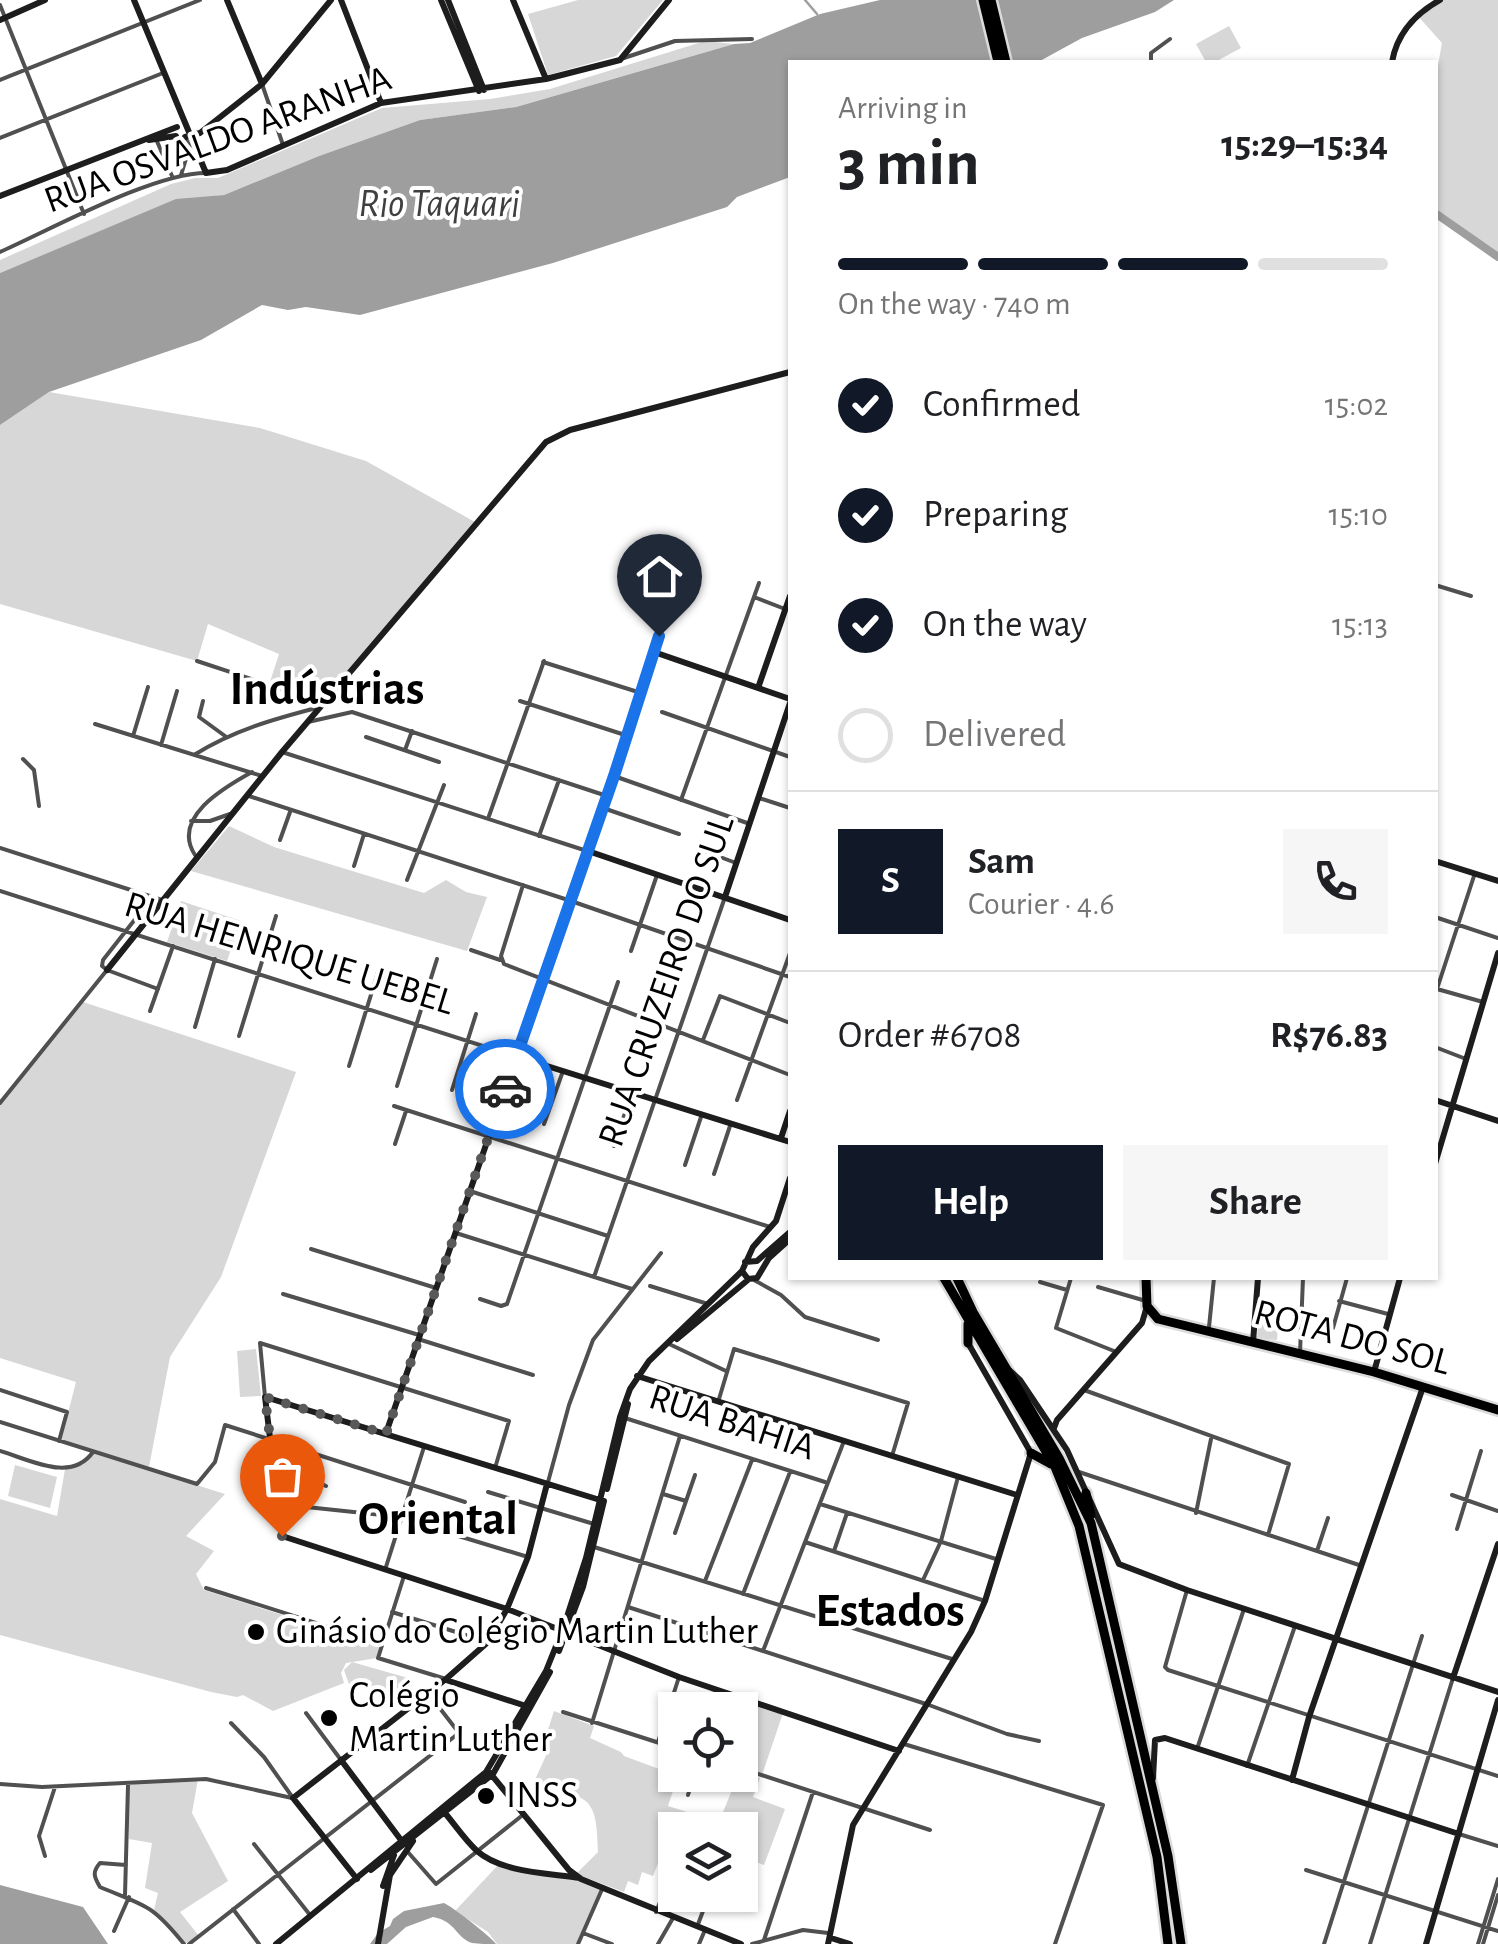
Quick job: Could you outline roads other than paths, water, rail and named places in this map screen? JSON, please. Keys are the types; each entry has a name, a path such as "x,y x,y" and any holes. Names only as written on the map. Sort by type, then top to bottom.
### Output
{"highway":[{"path":"984,0 998,60"},
{"path":"991,0 1006,60"},
{"path":"952,1280 966,1316 1055,1467 1084,1546 1157,1857 1168,1944"},
{"path":"952,1280 1059,1458 1091,1523"},
{"path":"1148,1280 1147,1301 1158,1319"},
{"path":"966,1316 968,1344"},
{"name":"ROTA DO SOL","path":"1158,1319 1374,1372 1498,1410"},
{"path":"1032,1453 1055,1467"},
{"path":"1085,1490 1171,1870 1181,1944"}],"street":[{"path":"2,18 45,0"},
{"path":"134,0 182,113 183,132 206,173"},
{"path":"0,80 200,0"},
{"path":"226,0 283,145"},
{"path":"0,196 142,140 204,128 262,84 331,0"},
{"path":"341,0 381,103"},
{"path":"444,0 481,90"},
{"path":"514,0 546,79"},
{"path":"620,60 670,0"},
{"path":"1393,60 1399,38 1411,21 1440,0"},
{"path":"0,5 84,214"},
{"name":"RUA OSVALDO ARANHA","path":"0,252 181,175 227,170 381,103 546,79 676,41 752,39"},
{"path":"1151,60 1151,53 1170,39"},
{"path":"0,138 164,72"},
{"path":"142,140 183,132"},
{"path":"181,175 190,144 183,132"},
{"path":"156,139 173,178"},
{"path":"0,1104 262,776 549,439 570,430 788,373"},
{"path":"682,800 759,583"},
{"path":"1438,586 1470,596"},
{"path":"754,597 788,610 758,688"},
{"path":"386,1434 628,736 659,636"},
{"path":"654,652 788,700"},
{"path":"196,661 322,705"},
{"path":"489,818 544,662 641,694"},
{"path":"133,736 148,687"},
{"path":"161,745 176,691"},
{"path":"203,701 199,717 224,736"},
{"path":"520,702 628,736"},
{"path":"194,754 224,736 322,705"},
{"name":"RUA CRUZEIRO DO SUL","path":"594,1276 788,707"},
{"path":"308,722 352,712 607,796"},
{"path":"662,712 788,755"},
{"path":"95,724 262,776"},
{"path":"405,750 412,731"},
{"path":"366,738 439,762"},
{"path":"282,752 788,919"},
{"path":"23,759 34,770 39,806"},
{"path":"196,856 188,836 191,821 215,795 252,772"},
{"path":"614,776 750,824"},
{"path":"539,836 558,780"},
{"path":"407,880 444,785"},
{"path":"248,795 788,976"},
{"path":"758,798 788,807"},
{"path":"603,808 679,834"},
{"path":"280,840 291,811"},
{"path":"191,821 210,821 232,814"},
{"path":"354,866 364,834"},
{"path":"0,848 162,900"},
{"path":"699,849 736,863"},
{"path":"1438,863 1498,881"},
{"path":"1438,976 1475,874"},
{"path":"632,952 657,875"},
{"path":"503,962 523,885"},
{"name":"RUA HENRIQUE UEBEL","path":"0,891 788,1141"},
{"path":"152,897 102,966 158,989"},
{"path":"239,1036 276,916"},
{"path":"1438,917 1498,938"},
{"path":"150,1010 173,946"},
{"path":"471,950 788,1075"},
{"path":"1438,1154 1498,952"},
{"path":"737,1100 788,958"},
{"path":"195,1026 215,959"},
{"path":"397,1086 436,959"},
{"path":"349,1066 378,972"},
{"path":"480,1299 498,1306 507,1304 618,982"},
{"path":"1438,992 1482,1002"},
{"path":"703,1040 720,996 788,1022"},
{"path":"452,1090 476,1014"},
{"path":"1438,1048 1466,1059"},
{"path":"544,1124 563,1071"},
{"path":"614,1146 632,1092"},
{"path":"1438,1101 1498,1121"},
{"path":"394,1106 772,1227"},
{"path":"395,1144 406,1111"},
{"path":"684,1165 702,1114"},
{"path":"780,1138 788,1116"},
{"path":"714,1174 732,1123"},
{"path":"741,1270 744,1256 780,1213 788,1185"},
{"path":"470,1191 609,1236"},
{"path":"456,1232 634,1290"},
{"path":"741,1270 788,1236"},
{"path":"668,1344 751,1279 788,1237"},
{"path":"755,1246 756,1260 762,1269"},
{"path":"564,1632 622,1417 639,1376 741,1270 755,1246"},
{"path":"312,1249 436,1288"},
{"path":"294,1798 446,1680 488,1642 507,1609 528,1557 569,1405 593,1340 662,1253"},
{"path":"741,1270 781,1295 805,1317 878,1340"},
{"path":"1070,1280 1056,1328 1117,1352"},
{"path":"1208,1331 1214,1280"},
{"path":"1253,1342 1258,1280"},
{"path":"1300,1354 1303,1280"},
{"path":"1334,1328 1346,1280"},
{"path":"1374,1372 1399,1280"},
{"path":"1040,1282 1067,1290"},
{"path":"650,1286 709,1304"},
{"path":"1098,1287 1147,1301 1142,1323"},
{"path":"283,1294 533,1374"},
{"path":"1340,1301 1388,1314"},
{"path":"1053,1424 1142,1323 1158,1319"},
{"path":"495,1468 510,1421 260,1343 282,1536 507,1609 679,1677 1103,1805 1055,1944"},
{"path":"668,1344 727,1372"},
{"path":"831,1938 848,1842 862,1808 956,1660 986,1601 1032,1453 968,1344"},
{"path":"718,1402 734,1348 908,1403 892,1456"},
{"path":"1007,1368 1053,1424 1079,1472 1116,1561 1187,1590 1498,1696 1426,1944"},
{"path":"639,1376 1017,1495"},
{"path":"1292,1780 1309,1716 1424,1386"},
{"path":"0,1390 67,1412 60,1440"},
{"path":"1084,1390 1285,1462 1290,1468 1268,1535"},
{"path":"265,1397 600,1500"},
{"path":"276,1944 490,1773 564,1632 594,1547 622,1417"},
{"name":"RUA BAHIA","path":"622,1417 827,1482"},
{"path":"0,1422 198,1484 215,1462 224,1425 466,1502"},
{"path":"592,1723 680,1436"},
{"path":"1196,1513 1212,1438"},
{"path":"763,1651 844,1441"},
{"path":"385,1570 424,1446"},
{"path":"0,1451 72,1470 85,1464 93,1452"},
{"path":"1457,1529 1481,1451"},
{"path":"704,1582 752,1458"},
{"path":"743,1594 791,1471"},
{"path":"1079,1472 1363,1566"},
{"path":"676,1533 695,1474"},
{"path":"923,1580 940,1541 958,1477"},
{"path":"1085,1490 1093,1478"},
{"path":"306,1506 315,1481 326,1486"},
{"path":"488,1492 594,1524"},
{"path":"662,1494 686,1501"},
{"path":"1452,1495 1498,1511"},
{"path":"278,1504 401,1517"},
{"path":"820,1504 998,1559"},
{"path":"834,1552 847,1512"},
{"path":"1317,1551 1328,1518"},
{"path":"442,1531 528,1557"},
{"path":"805,1542 986,1601"},
{"path":"1370,1944 1498,1544"},
{"path":"594,1547 956,1660"},
{"path":"404,1576 378,1658 528,1706"},
{"path":"206,1588 382,1644"},
{"path":"1187,1590 1165,1667 1498,1776"},
{"path":"628,1608 1007,1734 1039,1741"},
{"path":"1196,1750 1244,1609"},
{"path":"392,1612 488,1642"},
{"path":"1247,1766 1295,1626"},
{"path":"1324,1944 1422,1636"},
{"path":"674,1692 679,1677"},
{"path":"126,1865 100,1863 94,1878 100,1887 158,1912 186,1944 459,1733 428,1694"},
{"path":"564,1712 658,1742"},
{"path":"306,1714 402,1846 436,1884 524,1814"},
{"path":"231,1723 264,1756 357,1879"},
{"path":"1152,1784 1154,1745 1158,1738 1498,1846"},
{"path":"490,1773 569,1870 581,1879"},
{"path":"758,1774 930,1830"},
{"path":"0,1784 55,1787 206,1779 294,1798"},
{"path":"114,1930 127,1896 128,1785"},
{"path":"45,1856 40,1836 55,1787"},
{"path":"764,1940 813,1792"},
{"path":"444,1812 477,1851 498,1863 581,1879 742,1944"},
{"path":"254,1844 311,1916"},
{"path":"378,1944 386,1872 402,1846"},
{"path":"561,1876 569,1870"},
{"path":"1306,1870 1498,1931"},
{"path":"1486,1927 1498,1879"},
{"path":"578,1944 603,1887"},
{"path":"1480,1944 1498,1895"},
{"path":"656,1912 658,1907"},
{"path":"233,1909 259,1944"},
{"path":"699,1944 705,1912"},
{"path":"658,1944 672,1918"},
{"path":"752,1944 803,1930 850,1944"},
{"path":"583,1933 612,1944"}],"water":[{"name":"Rio Taquari","path":"880,0 1174,0 1155,12 1082,38 1042,60 788,60 788,178 737,197 727,207 553,263 360,315 262,305 201,340 49,392 0,425 0,273 176,199 224,195 420,120 516,107 734,44 750,43 820,14"},
{"path":"0,1885 83,1907 108,1944 0,1944"},
{"path":"444,1903 496,1944 472,1943 447,1922 433,1917 406,1927 387,1944 370,1944 404,1911"}],"waterway":[{"path":"805,0 817,14"},
{"path":"1438,215 1498,257"}],"place":[{"name":"Ginásio do Colégio Martin Luther","path":"256,1632"},
{"name":"Colégio Martin Luther","path":"329,1718"},
{"name":"INSS","path":"486,1796"}],"district":[{"name":"Indústrias","path":"327,690"},
{"name":"Oriental","path":"438,1520"},
{"name":"Estados","path":"890,1612"}]}
